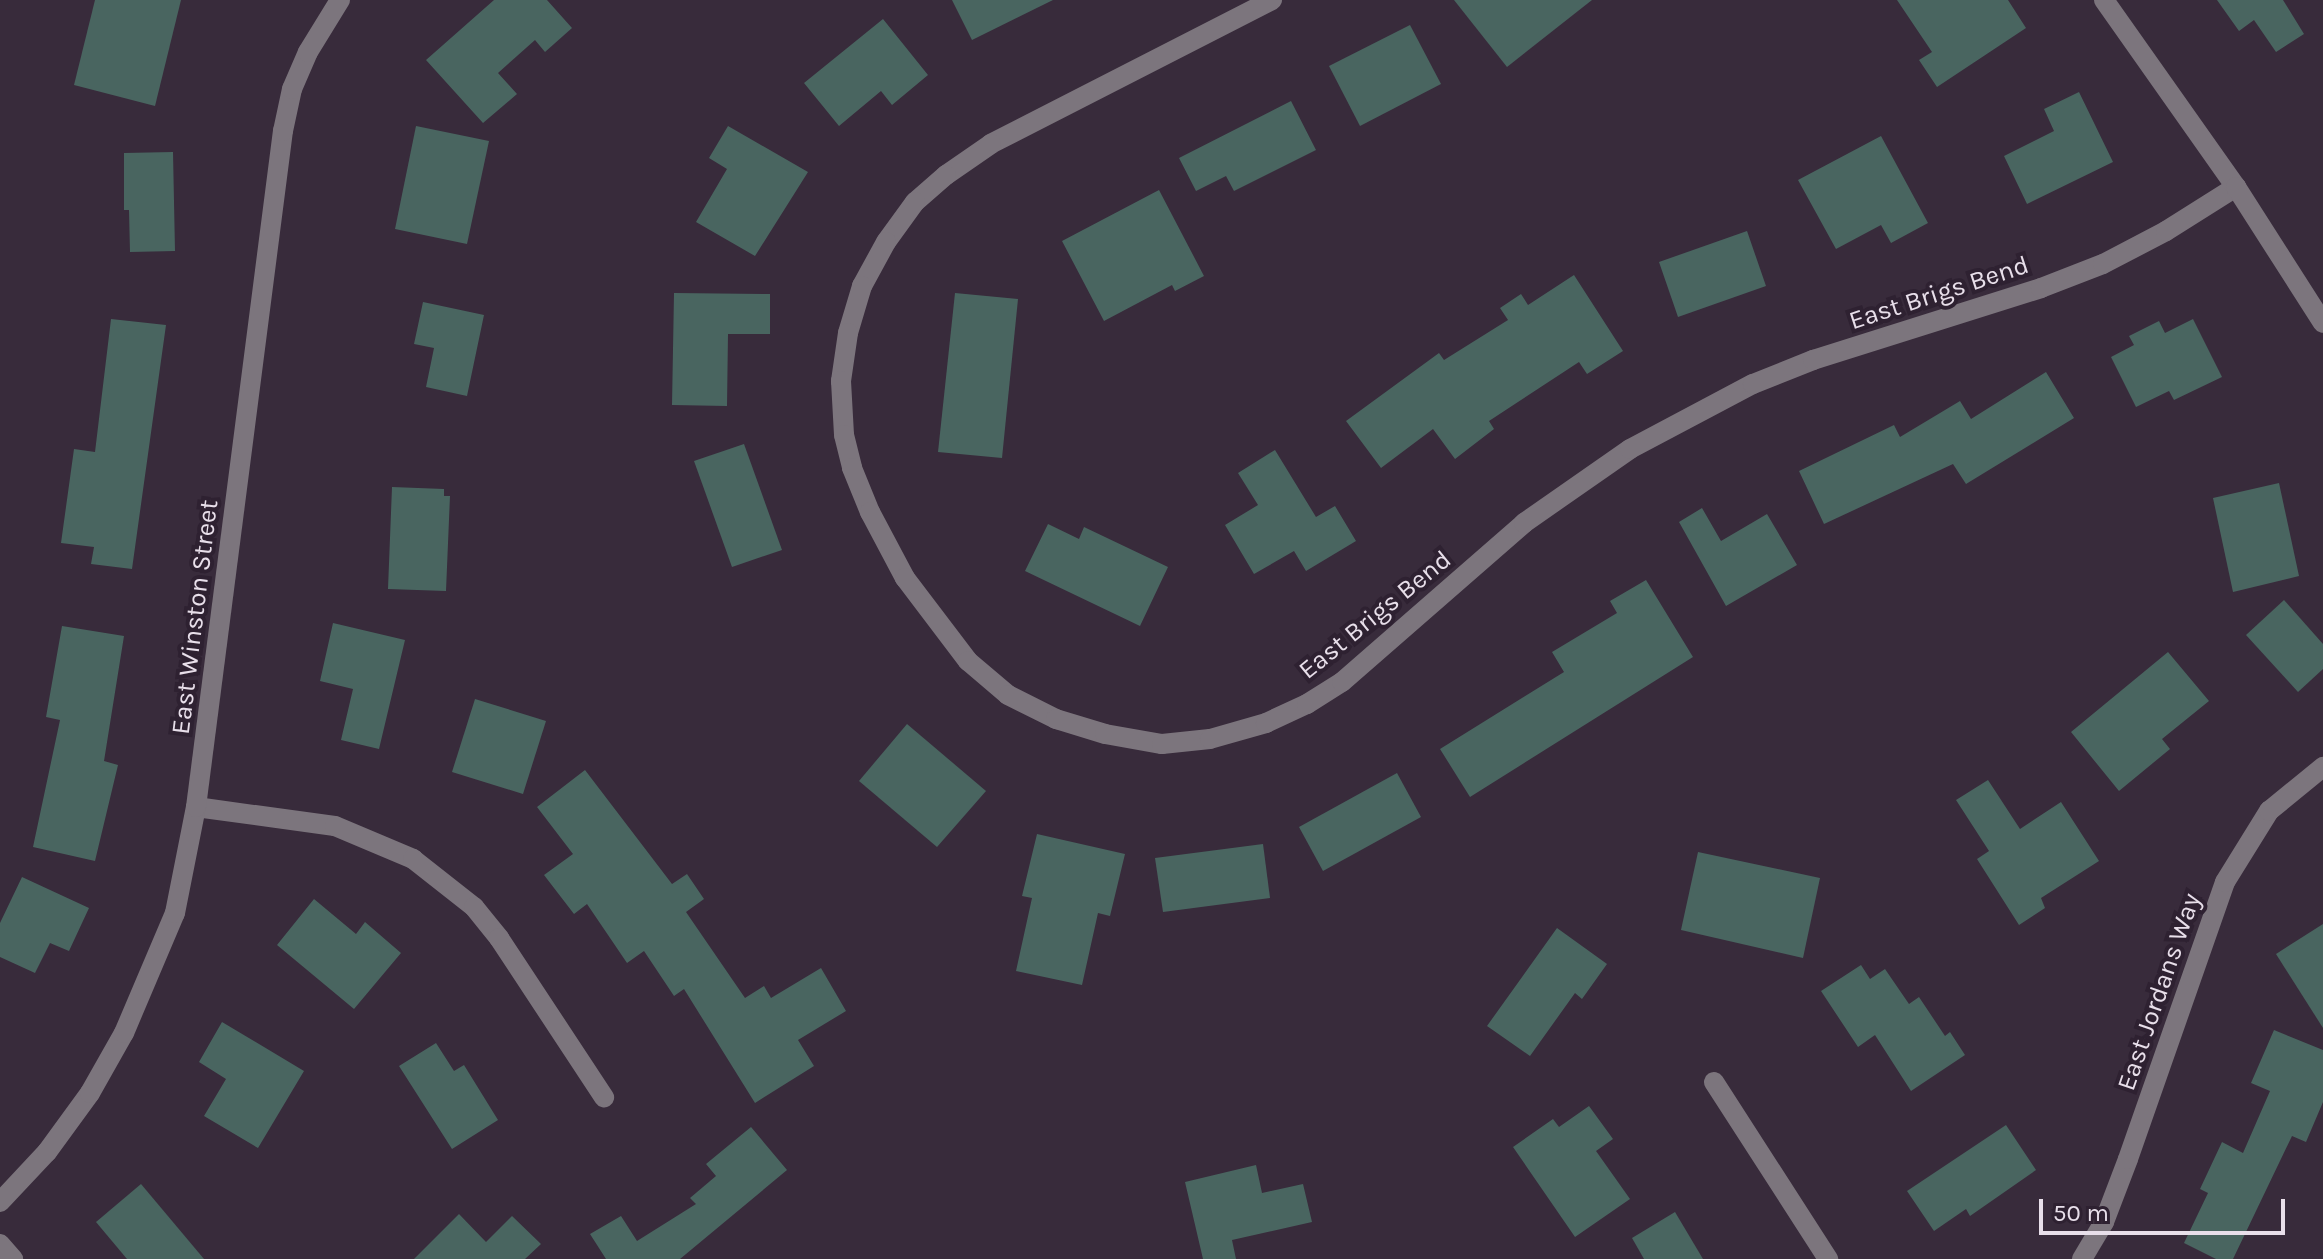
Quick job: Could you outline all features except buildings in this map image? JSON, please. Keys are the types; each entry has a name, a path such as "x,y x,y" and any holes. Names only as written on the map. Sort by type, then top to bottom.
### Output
{"street":[{"name":"East Winston Street","path":"0,1202 47,1152 90,1093 124,1033 175,913 189,858 283,131 292,89 308,52 340,0"},
{"name":"East Brigs Bend","path":"1272,0 991,144 946,175 915,202 886,242 862,286 848,333 841,381 844,435 852,468 870,512 905,578 968,661 1008,695 1056,719 1105,734 1162,744 1210,739 1266,723 1307,704 1342,682 1524,523 1630,449 1753,384 1813,360 2041,288 2103,264 2166,231 2236,187"},
{"path":"2104,0 2236,187 2323,323"},
{"name":"East Jordans Way","path":"2082,1259 2104,1222 2128,1159 2225,882 2269,811 2323,767"},
{"path":"196,807 283,816 335,826 374,840 424,867 474,907 499,938 604,1097"},
{"path":"1714,1082 1828,1259"},
{"path":"0,1244 13,1259"}]}
